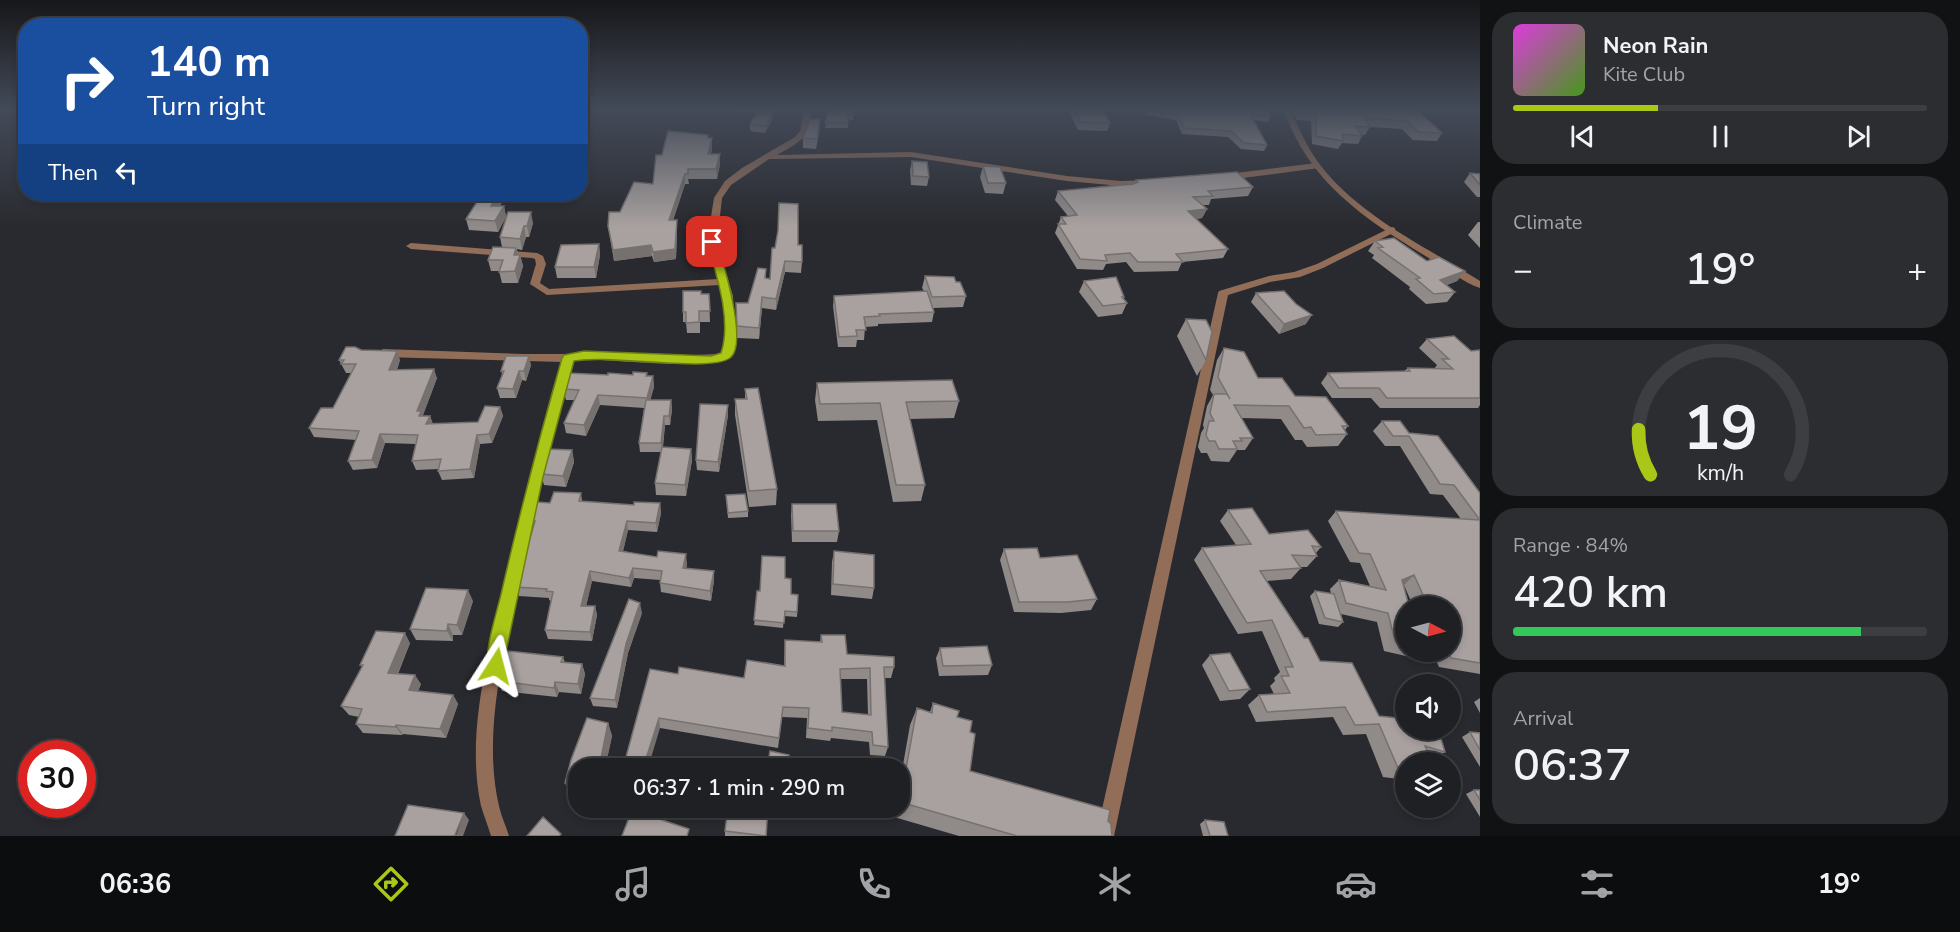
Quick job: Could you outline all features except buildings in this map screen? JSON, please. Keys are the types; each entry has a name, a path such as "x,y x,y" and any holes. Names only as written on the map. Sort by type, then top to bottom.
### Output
{"street":[{"path":"375,353 569,358 584,355 694,360 721,358 726,355 730,344 728,296 712,242 718,198 728,183 745,170 782,149"},
{"path":"1307,149 1316,166 1337,188 1392,230 1480,285"},
{"path":"769,157 929,156 1098,183 1160,182"},
{"path":"1215,178 1316,166"},
{"path":"1105,836 1223,293 1269,279 1304,272 1392,230"},
{"path":"411,246 534,255 540,258 541,264 535,284 547,292 723,282"},
{"path":"500,836 486,795 485,761 493,682 501,633 536,477 569,358"}],"route":[{"path":"496,666 501,633 547,429 569,358 584,355 613,355 671,360 712,360 726,355 730,344 728,296 712,242"}]}
